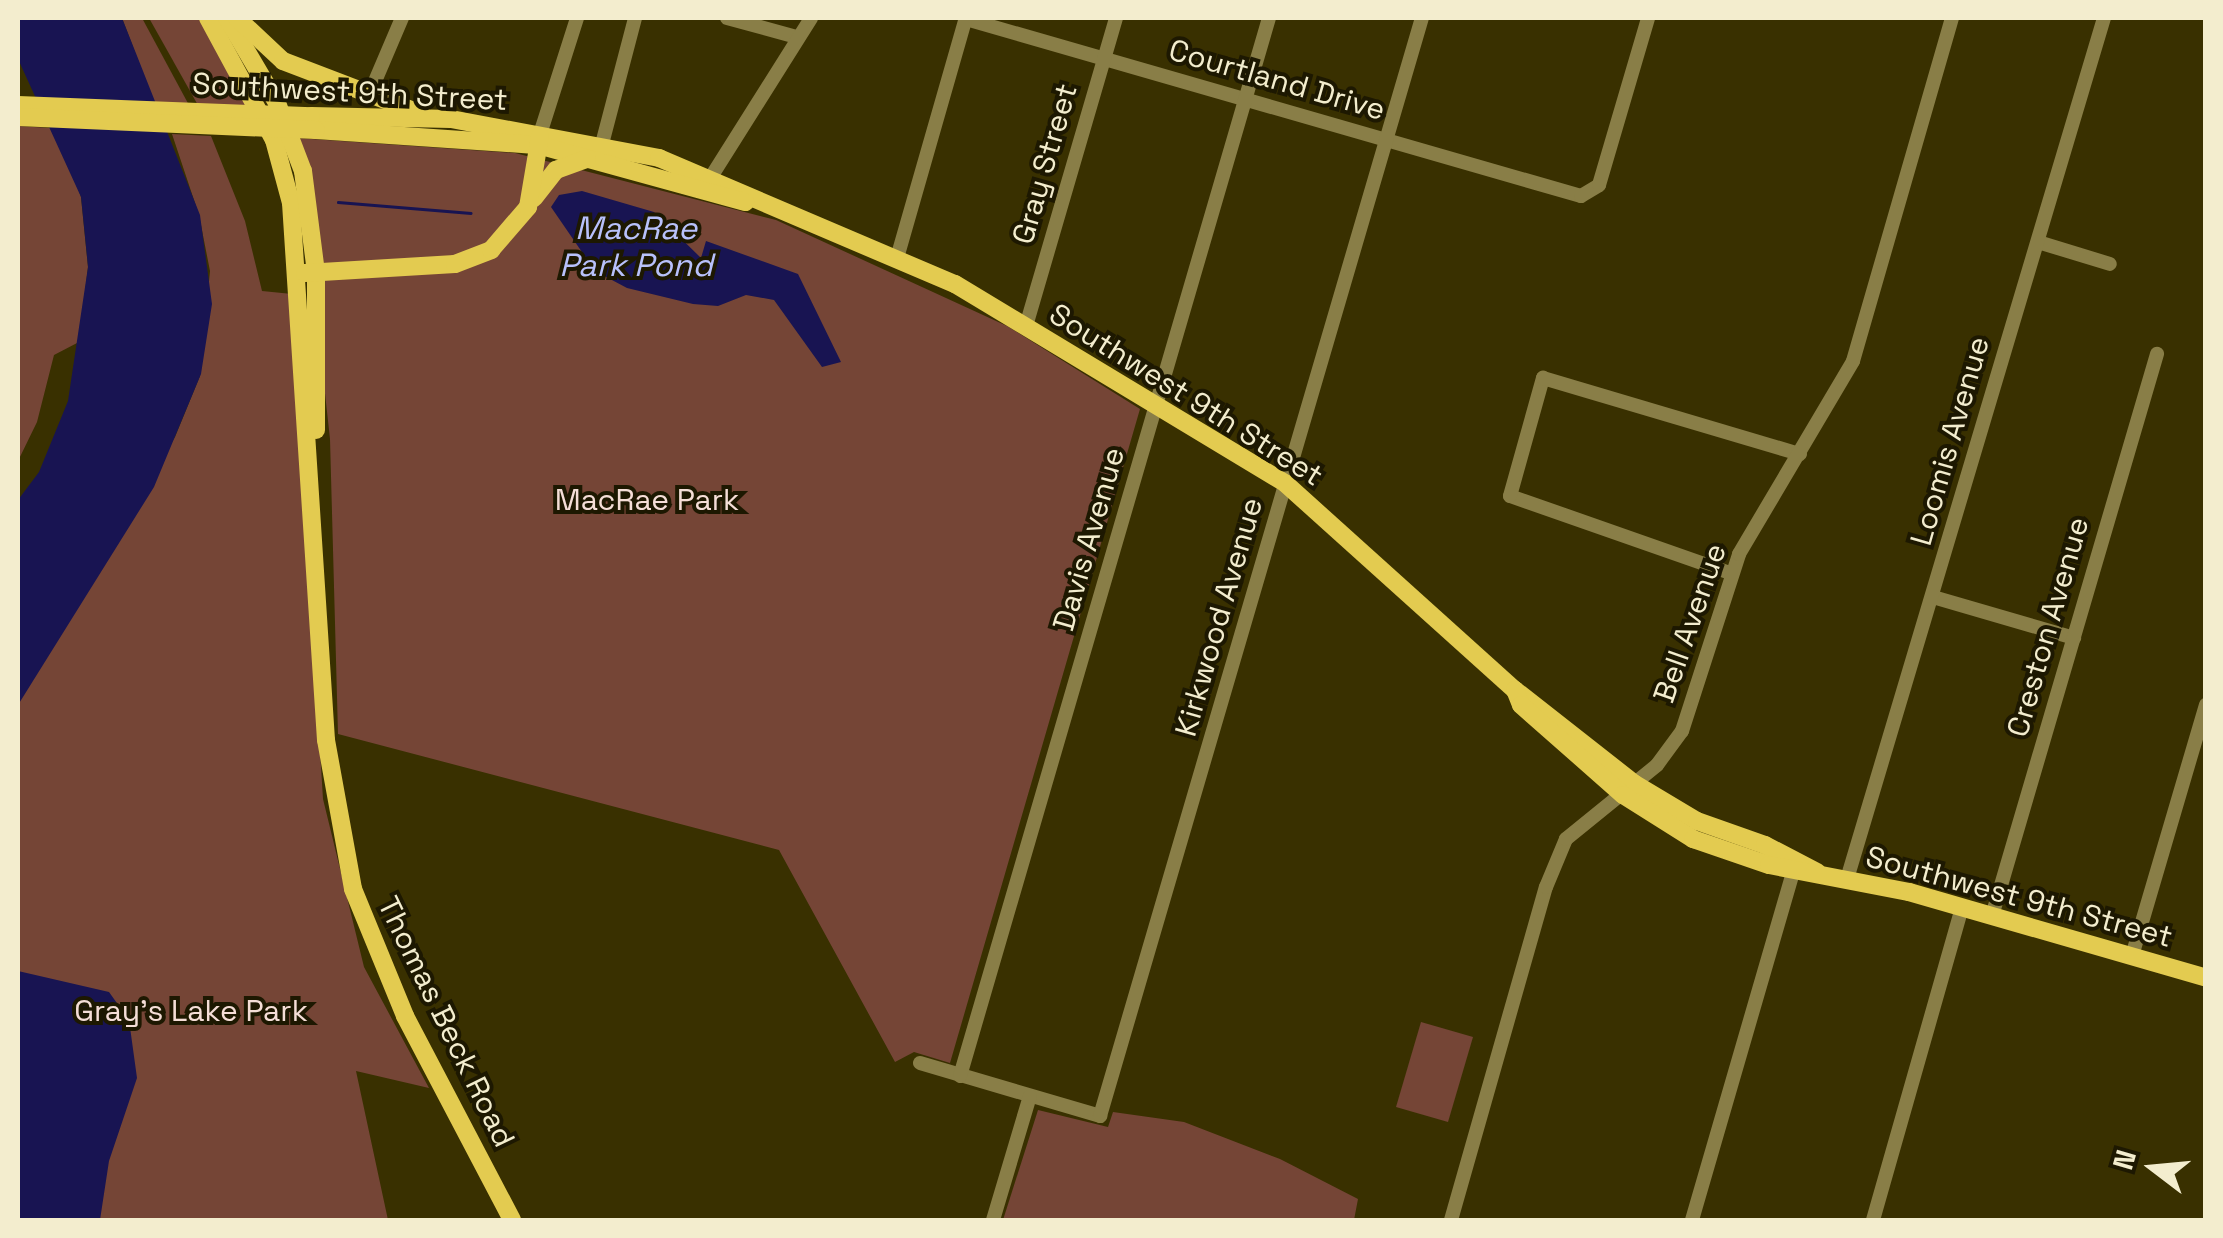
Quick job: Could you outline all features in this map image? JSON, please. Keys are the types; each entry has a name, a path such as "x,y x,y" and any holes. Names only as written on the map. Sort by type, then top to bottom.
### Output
{"main road":[{"name":"Thomas Beck Road","path":"208,18 274,140 291,204 314,485 326,740 353,889 405,1016 512,1220"},
{"name":"Thomas Beck Road","path":"227,18 292,136 310,206 316,272 314,485"},
{"path":"237,18 283,61 437,118"},
{"name":"Southwest 9th Street","path":"18,104 602,144 712,177 784,213 897,258 1026,326 1286,484 1516,690 1521,705 1693,839 1962,907 2206,978"},
{"name":"Southwest 9th Street","path":"18,118 314,123 437,118 539,138 784,213"},
{"path":"528,206 539,138"},
{"path":"296,273 468,262 499,245 544,180 570,162 594,158 619,164"}],"street":[{"path":"370,92 402,18"},
{"path":"539,138 577,18"},
{"path":"602,144 635,18"},
{"path":"727,18 797,37"},
{"path":"712,177 811,18"},
{"path":"897,258 966,18"},
{"name":"Courtland Drive","path":"966,18 1588,196 1599,186 1648,18"},
{"name":"Gray Street","path":"1026,326 1116,18"},
{"name":"Davis Avenue","path":"960,1076 1269,18"},
{"name":"Kirkwood Avenue","path":"1030,1096 1100,1116 1422,18"},
{"name":"Bell Avenue","path":"1451,1220 1546,888 1566,839 1629,790 1667,754 1687,718 1730,573 1852,360 1952,18"},
{"name":"Loomis Avenue","path":"1847,879 2104,18"},
{"path":"2038,242 2110,264"},
{"name":"Creston Avenue","path":"1992,916 2157,354"},
{"path":"1730,573 1510,496 1543,378 1800,454"},
{"path":"1933,597 2074,638"},
{"path":"2132,956 2206,705"},
{"path":"1696,1219 1794,865"},
{"path":"1874,1220 1962,907"},
{"path":"920,1063 1030,1096 993,1220"}],"green space":[{"path":"122,18 142,18 190,107 155,105"},
{"path":"149,18 200,18 251,109 199,107"},
{"path":"18,126 50,128 70,166 81,197 88,267 79,342 54,355 37,422 18,461"},
{"name":"Gray's Lake Park","path":"172,134 211,136 245,221 262,291 292,294 323,799 364,967 429,1088 356,1071 388,1220 18,1220 18,698 175,437 200,376 210,271 199,215"},
{"name":"MacRae Park","path":"297,138 515,153 776,220 1007,326 1140,409 950,1063 914,1052 895,1062 779,850 338,734 330,439"},
{"path":"1421,1022 1473,1037 1448,1122 1396,1107"},
{"path":"1038,1110 1108,1127 1113,1112 1184,1122 1280,1159 1358,1199 1354,1220 1003,1220"}],"water":[{"path":"18,18 122,18 200,215 212,304 201,374 154,487 18,705 18,500 39,472 68,401 88,267 81,197 18,59"},
{"name":"MacRae Park Pond","path":"582,191 654,212 701,258 706,241 798,274 841,362 822,367 774,300 746,295 718,306 693,304 627,288 595,271 551,207 559,195"},
{"path":"18,971 109,992 129,1020 137,1078 109,1161 100,1220 18,1220"}],"waterway":[{"path":"338,202 471,213"}]}
